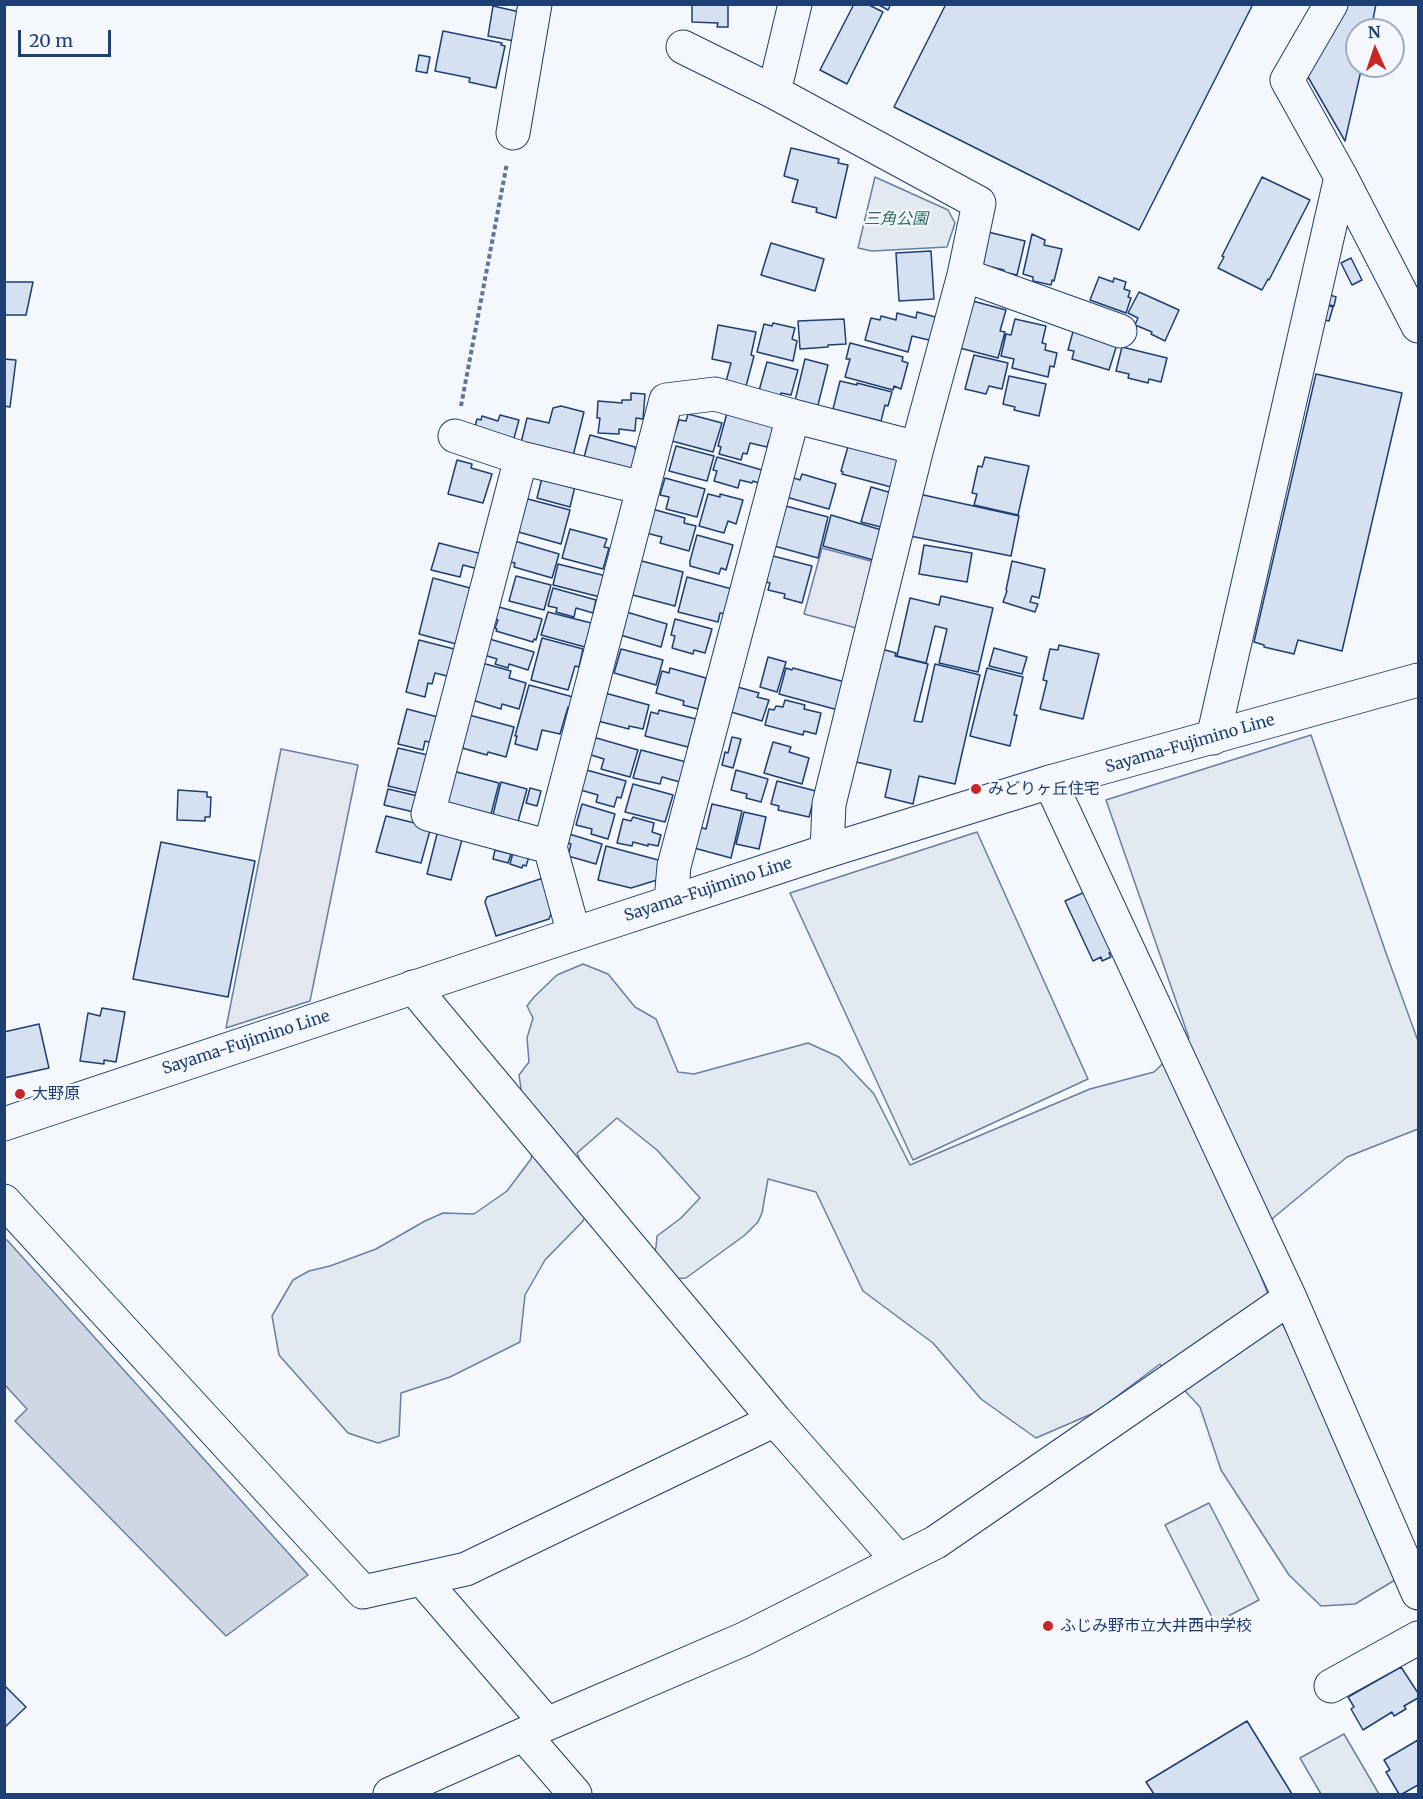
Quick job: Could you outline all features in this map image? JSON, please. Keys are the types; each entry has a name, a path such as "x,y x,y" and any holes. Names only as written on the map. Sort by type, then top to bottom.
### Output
{"street":[{"path":"513,133 535,4"},
{"path":"774,92 795,4"},
{"path":"1331,4 1287,80 1419,326"},
{"path":"683,47 774,92 979,203 964,275 917,448 829,804 827,851"},
{"path":"1213,738 1341,177"},
{"path":"964,275 1120,332"},
{"path":"574,934 550,847 666,400 715,394 917,448"},
{"path":"671,901 674,866 793,416"},
{"path":"455,436 521,458 643,488"},
{"path":"521,458 428,814 550,847"},
{"name":"Sayama-Fujimino Line","path":"4,1124 827,851 1050,783 1419,680"},
{"path":"1050,783 1290,1298 1419,1593"},
{"path":"413,987 775,1420 898,1560"},
{"path":"4,1201 363,1592 466,1569 775,1420"},
{"path":"390,1794 744,1639 936,1542 1290,1298"},
{"path":"422,1579 536,1729 575,1794"},
{"path":"1331,1686 1419,1638"}],"path":[{"path":"455,436 513,133"}],"green space":[{"name":"三角公園","path":"875,177 948,210 955,223 947,247 872,251 858,248"},
{"path":"1311,735 1418,1041 1418,1129 1347,1157 1273,1218 1252,1254 1270,1299 1331,1421 1395,1580 1355,1604 1321,1606 1289,1575 1221,1470 1200,1407 1160,1364 1096,1412 1036,1438 981,1399 933,1343 863,1291 816,1192 768,1179 762,1213 758,1222 745,1235 686,1278 673,1279 652,1260 657,1236 681,1218 700,1198 657,1150 617,1118 577,1153 595,1195 583,1221 545,1260 525,1295 520,1342 450,1377 401,1393 399,1436 378,1443 348,1433 279,1355 272,1316 293,1280 309,1271 330,1266 376,1249 443,1213 474,1214 507,1191 531,1159 537,1127 522,1095 519,1075 529,1062 527,1038 533,1018 527,1006 557,975 583,964 608,974 635,1007 656,1019 678,1072 694,1074 808,1043 839,1057 874,1094 910,1165 1090,1089 1154,1072 1189,1038 1106,800"},
{"path":"977,832 1088,1079 913,1160 790,893"},
{"path":"1209,1503 1259,1600 1215,1623 1165,1525"},
{"path":"1344,1734 1379,1794 1321,1794 1300,1758"}],"shaded area":[{"path":"822,548 878,563 860,629 804,614"},
{"path":"281,749 358,765 310,1001 226,1028"},
{"path":"5,1240 308,1575 226,1636 15,1421 27,1409 5,1385"}],"building":[{"path":"692,4 728,4 728,27 717,27 718,23 692,22"},
{"path":"854,4 867,4 883,12 847,84 820,70"},
{"path":"877,4 891,4 888,10"},
{"path":"946,4 1253,4 1139,230 894,107"},
{"path":"1341,4 1376,4 1373,18 1345,18 1345,78 1359,78 1345,141 1308,77"},
{"path":"493,6 520,12 514,41 488,36"},
{"path":"443,31 502,43 501,45 505,46 496,88 469,82 470,78 435,71"},
{"path":"419,55 430,57 427,73 416,71"},
{"path":"791,148 839,159 838,163 848,165 836,218 816,212 817,208 792,202 798,180 784,176"},
{"path":"1262,177 1310,200 1262,290 1218,268"},
{"path":"988,232 1025,241 1017,275 983,265 986,250 983,249"},
{"path":"1032,234 1045,240 1044,245 1062,249 1051,285 1033,281 1033,277 1023,274"},
{"path":"771,243 824,259 815,291 761,275"},
{"path":"931,251 934,299 899,301 896,253"},
{"path":"1351,258 1362,280 1352,285 1341,263"},
{"path":"1099,277 1113,282 1114,278 1126,282 1124,289 1130,291 1128,297 1131,298 1126,313 1090,300"},
{"path":"4,282 33,282 26,315 4,315"},
{"path":"1139,292 1179,310 1165,341 1151,334 1152,332 1135,325 1138,318 1128,313"},
{"path":"1327,294 1336,297 1334,306 1325,304"},
{"path":"969,300 1006,310 1000,331 1005,332 998,358 956,347"},
{"path":"1325,305 1333,307 1329,321 1321,319"},
{"path":"917,312 939,318 933,341 912,336 908,352 865,340 871,318 880,320 881,316 896,320 897,313 916,318"},
{"path":"844,319 846,344 800,349 798,321"},
{"path":"1015,319 1046,326 1042,343 1046,344 1045,350 1057,353 1054,367 1050,366 1048,377 1012,368 1014,359 1001,356 1006,334 1011,335"},
{"path":"773,323 795,328 792,339 797,341 793,361 757,352 764,324 772,326"},
{"path":"718,325 756,332 751,355 754,356 744,394 724,389 731,363 712,359"},
{"path":"1074,328 1118,341 1109,370 1072,359 1074,351 1068,350"},
{"path":"850,343 903,357 902,361 908,363 901,389 894,386 893,390 845,377 850,359 846,359"},
{"path":"1122,347 1167,358 1161,382 1149,379 1148,383 1128,378 1129,374 1116,371"},
{"path":"974,355 1008,363 1002,389 989,386 986,394 965,389"},
{"path":"4,359 16,360 10,407 4,406"},
{"path":"805,359 828,365 818,405 794,405"},
{"path":"767,362 798,370 791,395 781,393 779,403 757,398"},
{"path":"1316,374 1402,393 1342,651 1298,640 1294,654 1264,647 1254,642"},
{"path":"1009,376 1046,384 1039,416 1014,410 1015,407 1003,404"},
{"path":"840,381 892,392 888,406 885,405 881,421 833,409"},
{"path":"631,393 645,394 643,419 636,418 635,431 619,429 619,434 598,433 600,418 597,418 598,401 622,403 622,400 631,400"},
{"path":"561,406 584,412 573,456 521,443 527,418 549,423 553,408"},
{"path":"727,413 776,426 773,440 769,440 767,447 750,443 747,454 743,453 741,460 719,454 721,447 718,446"},
{"path":"688,414 722,423 713,452 672,441 679,420 686,421"},
{"path":"500,415 519,420 512,445 473,434 477,419 481,420 482,416 498,421"},
{"path":"590,435 635,447 638,450 633,471 583,461"},
{"path":"849,443 900,456 891,487 842,474"},
{"path":"676,446 714,456 707,481 669,471"},
{"path":"717,457 762,470 758,483 740,480 738,488 714,481 717,471 713,470"},
{"path":"985,457 1029,466 1018,515 974,505 977,494 972,493 978,466 982,467"},
{"path":"457,460 472,464 471,468 492,474 483,503 448,494"},
{"path":"543,474 576,482 570,507 537,498"},
{"path":"802,474 836,484 829,509 786,497 791,477 800,480"},
{"path":"665,478 705,489 697,517 666,509 669,497 660,495"},
{"path":"871,487 895,494 885,528 861,522"},
{"path":"708,494 720,497 720,494 743,500 736,524 728,521 724,533 699,526"},
{"path":"919,494 1019,516 1011,556 910,536"},
{"path":"524,498 570,510 561,544 515,531"},
{"path":"778,504 828,517 818,558 767,544"},
{"path":"652,509 685,518 684,523 696,526 689,551 660,543 662,537 646,533"},
{"path":"831,515 885,531 877,561 823,546"},
{"path":"570,529 607,539 604,547 609,548 603,569 562,558"},
{"path":"697,535 733,545 726,570 721,568 719,574 690,566"},
{"path":"511,540 559,554 552,578 514,567 515,563 505,561"},
{"path":"439,543 482,554 478,569 463,565 460,577 431,570"},
{"path":"924,545 972,553 967,582 919,574"},
{"path":"769,555 812,566 802,603 784,598 785,594 768,590 770,583 762,581"},
{"path":"638,560 683,572 675,606 629,594"},
{"path":"1012,561 1045,569 1039,598 1032,596 1030,602 1038,604 1035,612 1003,602"},
{"path":"558,564 606,576 600,597 553,585"},
{"path":"516,576 551,585 544,610 509,601"},
{"path":"687,577 732,589 725,614 720,613 718,622 678,612"},
{"path":"433,578 470,588 460,645 419,634"},
{"path":"553,588 596,600 593,613 576,608 574,617 556,612 557,608 548,606"},
{"path":"941,596 993,608 978,672 939,663 947,629 935,626 926,663 897,656 910,598 939,605"},
{"path":"499,607 542,619 536,640 534,639 533,642 496,631 498,620 495,620"},
{"path":"623,611 667,624 661,647 617,634"},
{"path":"548,612 591,623 585,647 541,635"},
{"path":"675,619 712,629 705,653 694,650 693,654 672,648 675,636 671,635"},
{"path":"486,638 534,652 528,670 509,664 508,668 495,664 497,659 481,654"},
{"path":"542,638 583,649 579,667 575,666 568,690 531,680"},
{"path":"419,640 458,650 451,677 435,673 432,684 428,683 425,697 406,692"},
{"path":"1059,645 1099,654 1083,719 1040,709 1047,681 1043,680 1050,649 1058,650"},
{"path":"878,648 896,653 895,656 928,664 914,721 922,722 935,664 980,675 955,784 919,776 913,804 885,797 891,770 852,761"},
{"path":"994,648 1027,657 1022,674 989,666"},
{"path":"621,649 663,660 656,685 614,673"},
{"path":"768,657 786,662 777,692 760,687"},
{"path":"482,663 511,671 509,678 526,683 519,709 502,704 501,709 472,700"},
{"path":"670,668 706,678 698,709 683,705 684,701 656,693 662,671 669,673"},
{"path":"786,668 845,682 838,710 779,694"},
{"path":"987,668 1023,677 1014,715 1017,715 1010,746 970,736"},
{"path":"529,685 573,697 560,734 542,730 537,750 515,744 517,736 515,736"},
{"path":"734,686 759,693 757,697 769,700 762,721 731,712"},
{"path":"605,693 649,705 643,729 629,726 629,729 594,720"},
{"path":"785,700 805,705 804,709 821,713 816,734 804,731 803,735 765,725 769,709 774,710 776,706 783,707"},
{"path":"407,709 438,717 432,743 425,741 423,750 398,744"},
{"path":"659,710 696,719 688,747 645,736 651,712 658,714"},
{"path":"469,715 514,727 506,757 488,752 487,755 462,748 463,746 460,745"},
{"path":"593,737 638,750 630,777 601,769 604,759 588,754"},
{"path":"732,737 741,739 733,768 722,765"},
{"path":"773,742 791,747 789,752 809,758 802,784 764,773"},
{"path":"398,748 432,756 422,794 388,786"},
{"path":"641,750 686,762 680,782 662,777 660,784 633,778"},
{"path":"583,769 626,781 621,798 617,797 614,807 596,802 598,795 577,789"},
{"path":"449,770 499,783 491,814 441,801"},
{"path":"736,770 768,779 761,802 746,798 747,794 731,790"},
{"path":"777,781 816,791 809,817 778,810 779,806 771,804"},
{"path":"501,782 527,789 516,829 491,823"},
{"path":"633,784 673,795 665,822 625,812"},
{"path":"530,788 541,791 537,806 526,803"},
{"path":"388,789 422,797 418,813 384,805"},
{"path":"178,790 207,792 207,797 211,797 210,817 205,817 205,821 177,820"},
{"path":"582,804 615,814 608,839 591,834 592,829 576,825"},
{"path":"712,804 742,811 731,858 694,848 699,827 706,829"},
{"path":"744,812 766,817 759,849 736,844"},
{"path":"386,816 431,827 421,863 376,852"},
{"path":"633,817 654,823 652,832 661,835 658,846 633,842 632,846 617,843 623,819 631,821"},
{"path":"438,830 463,836 451,880 427,874"},
{"path":"569,834 602,844 596,864 568,856 571,844 566,842"},
{"path":"161,842 255,861 228,997 133,979"},
{"path":"606,846 662,861 657,880 631,888 598,880"},
{"path":"514,849 530,854 526,866 523,865 522,868 510,864"},
{"path":"495,850 511,854 508,863 493,859"},
{"path":"543,878 553,908 549,919 496,936 485,902 487,897"},
{"path":"1087,891 1115,951 1109,953 1111,957 1102,961 1101,957 1093,961 1065,901"},
{"path":"102,1008 125,1012 116,1062 104,1060 104,1064 80,1061 88,1013 100,1016"},
{"path":"39,1024 49,1068 4,1078 4,1032"},
{"path":"1401,1667 1418,1693 1418,1698 1404,1706 1406,1709 1394,1716 1392,1712 1363,1730 1351,1709 1354,1707 1348,1697"},
{"path":"4,1685 26,1707 4,1728"},
{"path":"1247,1721 1292,1794 1154,1794 1146,1782"},
{"path":"1418,1740 1418,1785 1399,1794 1386,1772 1390,1770 1384,1760"}],"place":[{"name":"みどりヶ丘住宅","path":"976,789"},
{"name":"大野原","path":"20,1094"},
{"name":"ふじみ野市立大井西中学校","path":"1048,1626"}]}
